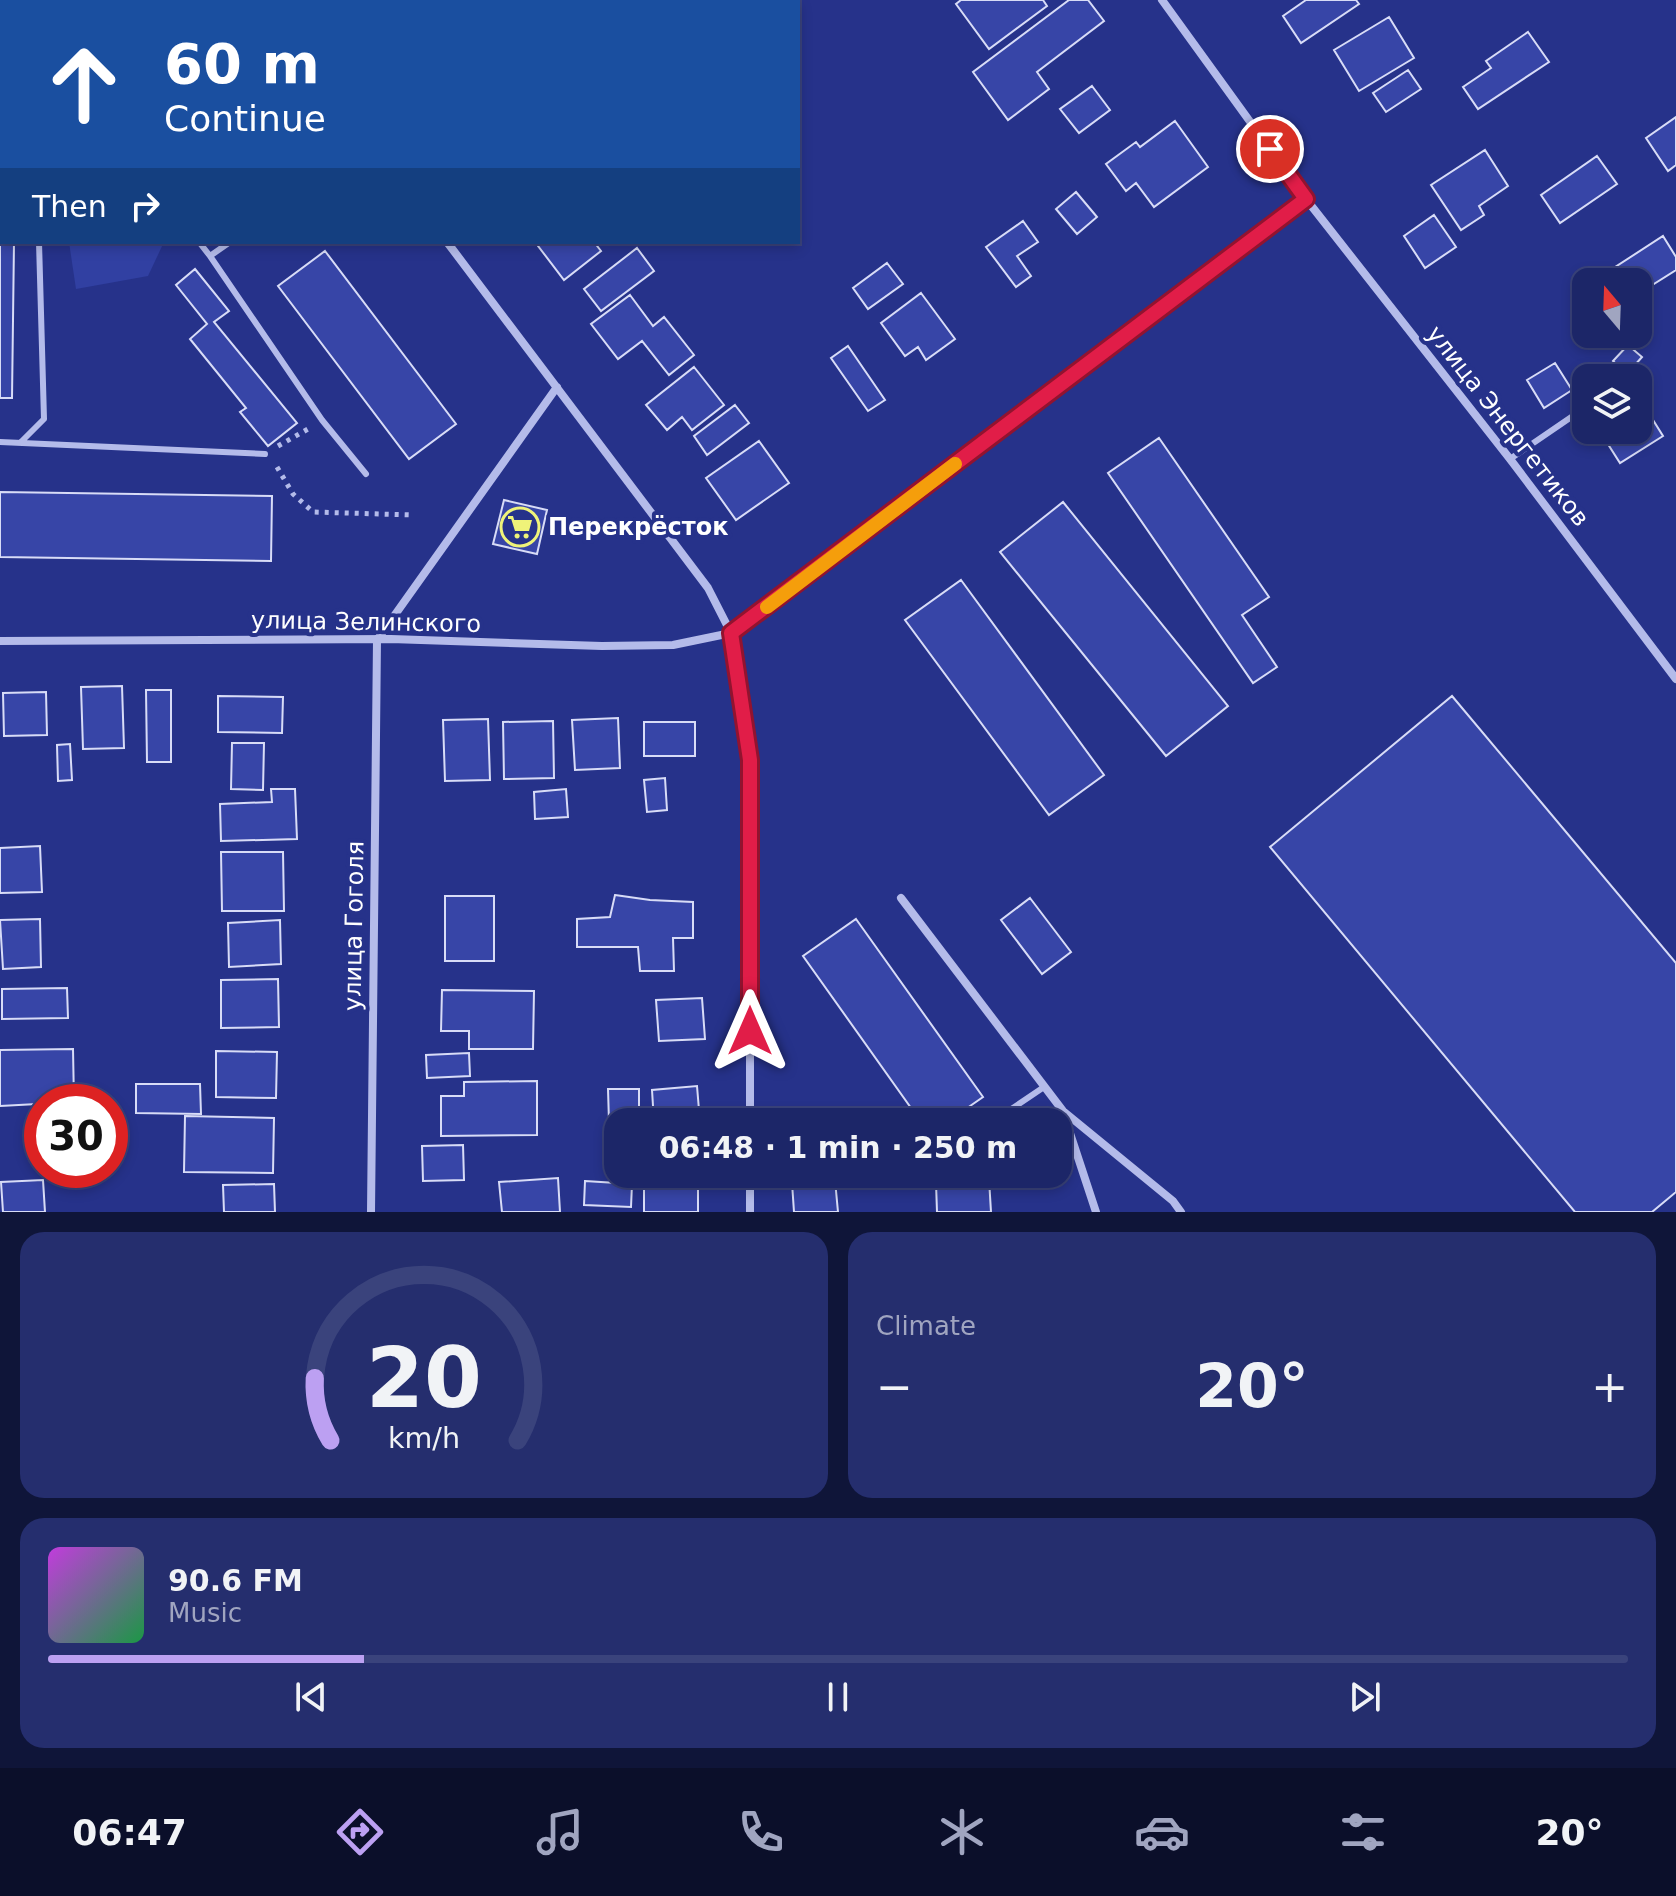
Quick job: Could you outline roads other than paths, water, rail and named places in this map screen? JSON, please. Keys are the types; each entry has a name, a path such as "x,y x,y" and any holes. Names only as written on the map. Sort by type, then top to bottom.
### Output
{"street":[{"name":"улица Энергетиков","path":"1162,0 1306,199 1510,459 1676,679"},
{"path":"731,633 1306,199"},
{"path":"449,244 708,588 731,633 750,760 750,1108"},
{"path":"377,640 557,387"},
{"name":"улица Зелинского","path":"0,641 377,640 602,646 673,645 731,633"},
{"name":"улица Гоголя","path":"371,1212 377,640"},
{"path":"901,898 1061,1108"},
{"path":"1072,1118 1173,1201 1181,1212"},
{"path":"1072,1139 1096,1212"},
{"path":"750,1188 750,1212"}],"lane":[{"path":"21,442 44,419 39,244"},
{"path":"201,244 322,420 366,474"},
{"path":"210,256 227,244"},
{"path":"1510,459 1572,417"},
{"path":"0,442 265,454"},
{"path":"1013,1108 1044,1087"}],"place":[{"name":"Перекрёсток","path":"520,527"}]}
